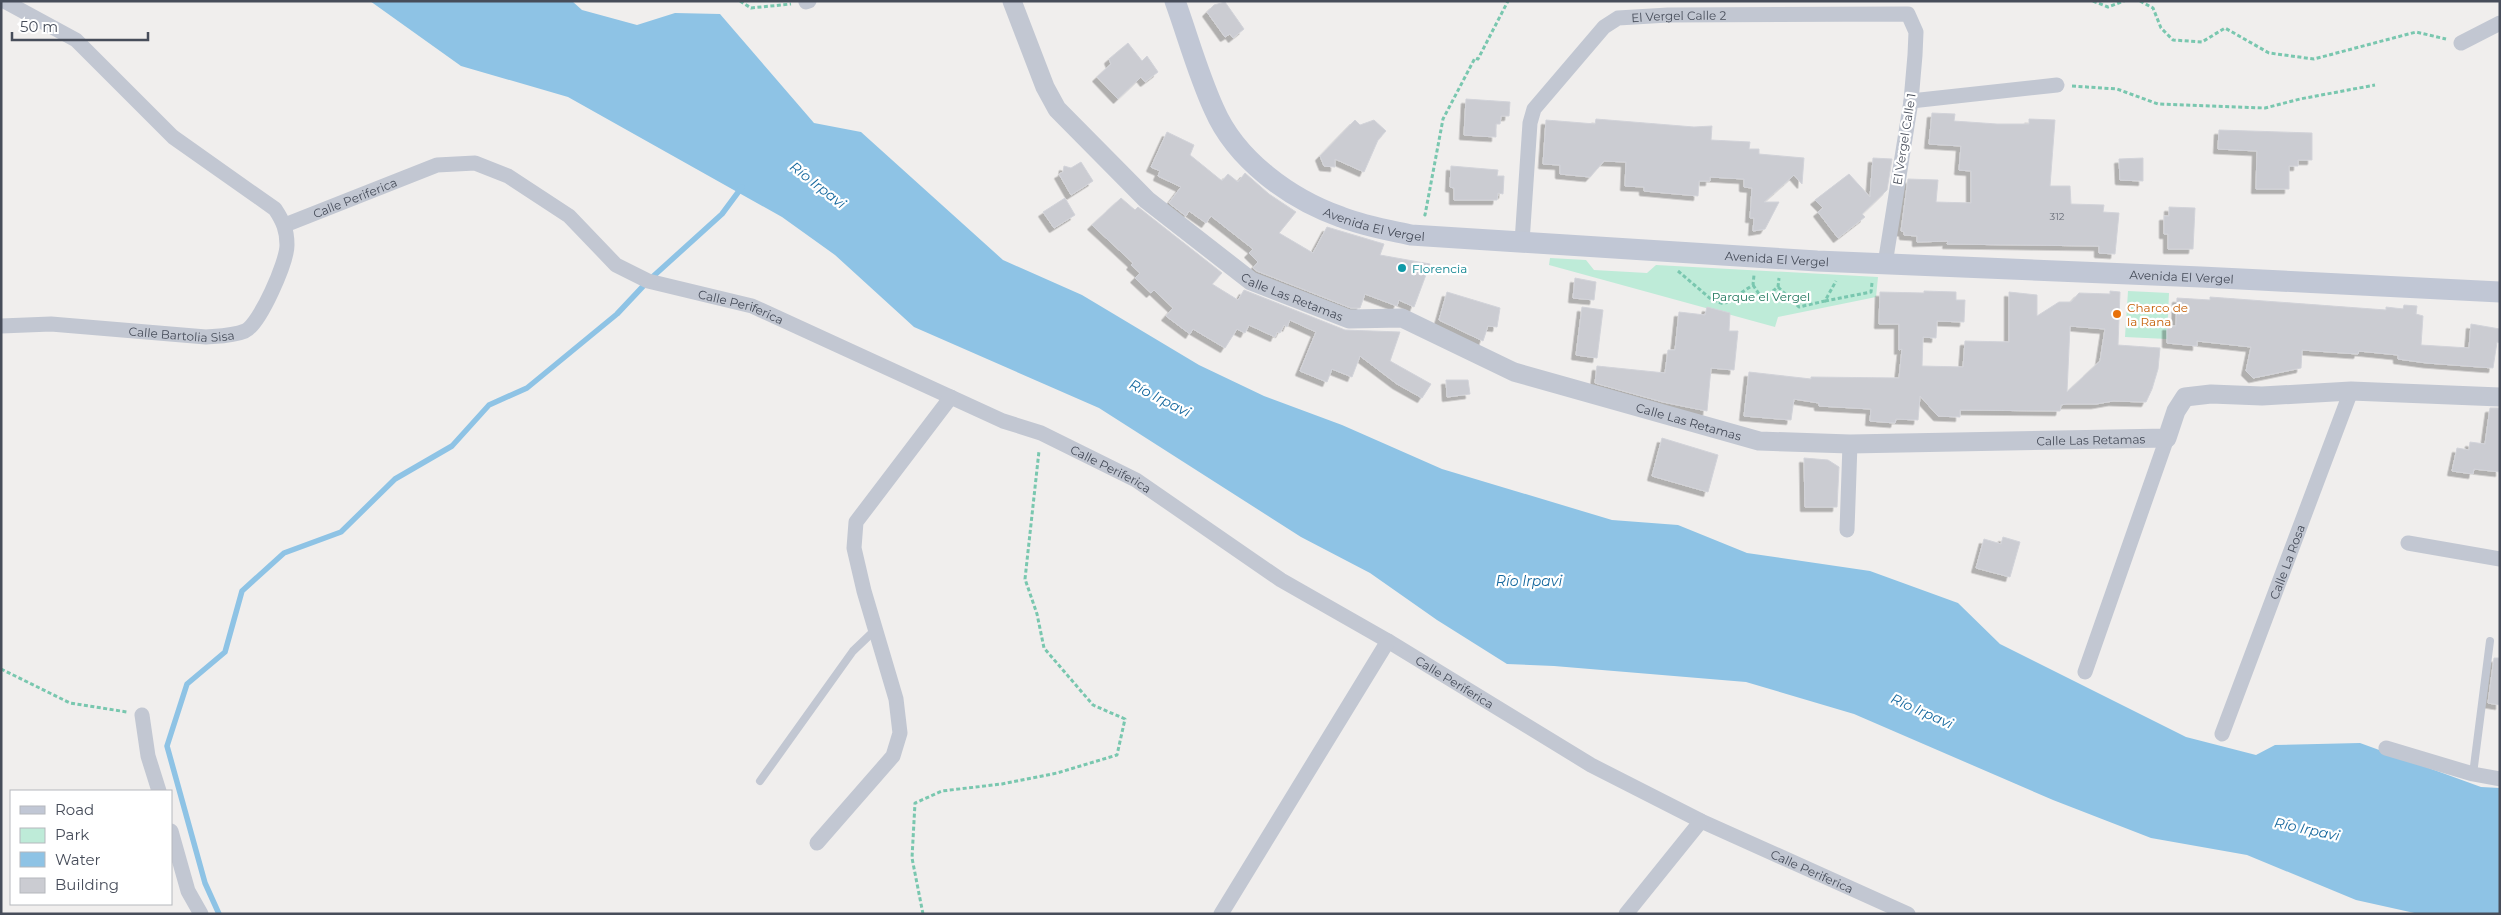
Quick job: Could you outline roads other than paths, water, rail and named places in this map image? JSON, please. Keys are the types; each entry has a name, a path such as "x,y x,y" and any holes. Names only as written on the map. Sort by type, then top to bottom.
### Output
{"main road":[{"name":"Avenida El Vergel","path":"1176,1 1214,110 1223,126 1250,159 1282,187 1317,207 1366,225 1411,235 1522,242 1879,272 2500,292"}],"street":[{"path":"4,1 76,40 173,137 275,209 286,225"},
{"name":"Calle Las Retamas","path":"1012,1 1045,87 1057,109 1147,200 1251,281 1349,319 1402,318 1514,372 1759,441 1850,444 2166,438"},
{"name":"El Vergel Calle 2","path":"1522,242 1530,123 1534,109 1604,27 1618,18 1668,14 1908,14"},
{"name":"El Vergel Calle 1","path":"1879,272 1910,101 1916,32 1908,14"},
{"path":"2461,42 2500,23"},
{"path":"1910,101 2057,85"},
{"name":"Calle Periferica","path":"286,225 437,165 475,163 508,176 569,216 616,265 648,281 752,306 1003,421 1041,433 1136,480 1281,580 1388,641 1591,765 1701,821 1908,914"},
{"name":"Calle Bartolia Sisa","path":"1,326 51,324 206,337 227,336 246,331 258,318 278,277 287,247 286,225"},
{"path":"2085,672 2166,438 2176,412 2184,398 2211,394 2262,396 2351,391 2500,396"},
{"name":"Calle La Rosa","path":"2222,734 2351,391"},
{"path":"817,843 893,756 900,733 896,699 875,630 854,548 856,522 951,397"},
{"path":"1847,530 1850,444"},
{"path":"2408,543 2500,559"},
{"path":"1221,914 1388,641"},
{"path":"142,715 148,756 159,790"},
{"path":"2386,748 2473,774 2500,779"},
{"path":"1626,914 1701,821"},
{"path":"172,835 188,891 201,914"}],"lane":[{"path":"760,781 853,651 875,630"},
{"path":"2473,774 2490,640"}],"water":[{"name":"Río Irpavi","path":"370,1 572,1 582,10 637,25 675,13 720,14 814,123 861,132 1003,260 1082,295 1199,365 1264,396 1342,425 1442,469 1612,520 1678,525 1747,553 1870,571 1958,603 2000,644 2186,737 2256,755 2275,745 2360,743 2481,787 2500,788 2500,914 2419,914 2356,900 2247,855 2151,838 2053,800 1854,714 1746,682 1554,666 1507,664 1437,620 1370,573 1301,537 1099,408 914,327 835,255 782,217 568,97 461,66"}],"waterway":[{"path":"219,914 205,883 167,746 187,684 225,652 242,591 284,553 341,532 395,479 452,446 489,405 527,388 617,314 648,281 722,214 742,187"}],"place":[{"name":"Florencia","path":"1402,268"},
{"name":"Charco de la Rana","path":"2117,314"}],"park label":[{"name":"Parque el Vergel","path":"1761,296"}]}
